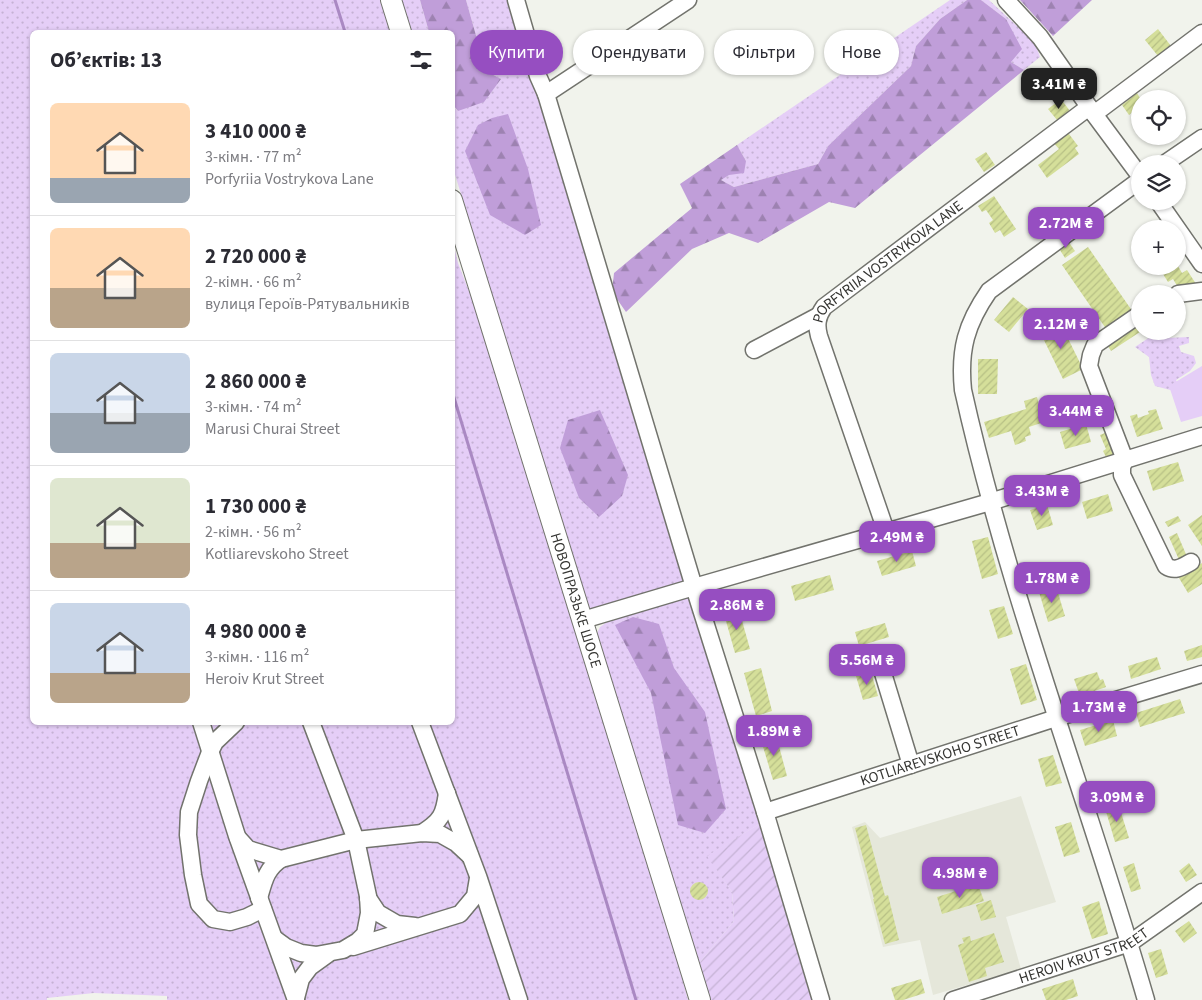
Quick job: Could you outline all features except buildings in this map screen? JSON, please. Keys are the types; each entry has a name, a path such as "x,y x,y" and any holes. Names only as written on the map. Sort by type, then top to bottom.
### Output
{"main road":[{"path":"390,0 400,30"},
{"name":"НОВОПРАЗЬКЕ ШОСЕ","path":"455,210 700,1000"}],"street":[{"path":"516,0 821,1000"},
{"path":"546,94 688,0"},
{"path":"1006,0 1040,37 1091,111 1131,164"},
{"name":"PORFYRIIA VOSTRYKOVA LANE","path":"886,531 819,336 818,316 824,307 1091,111 1202,33"},
{"path":"1177,155 1202,138"},
{"path":"1131,187 989,291 971,321 962,355 961,372 963,390 990,502 1056,718 1130,943 1146,1000"},
{"path":"1164,210 1202,264"},
{"path":"1186,293 1202,291"},
{"path":"754,350 818,316"},
{"path":"1131,320 1095,345 1089,366 1125,460 1122,474 1166,566 1171,569 1177,569 1191,562"},
{"path":"583,620 990,502 1202,436"},
{"path":"856,660 875,658 879,660 910,765"},
{"name":"KOTLIAREVSKOHO STREET","path":"765,812 1056,718 1202,674"},
{"path":"202,725 236,836 296,999"},
{"path":"233,725 215,742 189,812 188,835 199,904 213,919 230,922 247,917 261,904 265,878 273,864 281,859 356,840 440,834 456,843 471,857"},
{"path":"296,999 301,979 310,967 358,941 365,934 369,913 368,896 356,840 312,725"},
{"path":"421,725 478,876 519,1000"},
{"path":"422,834 435,826 443,816 447,792"},
{"path":"236,836 248,848 281,859"},
{"path":"275,939 286,947 316,956 460,914 475,896 478,876"},
{"name":"HEROIV KRUT STREET","path":"953,1000 981,996 1130,943 1202,892"},
{"path":"368,896 378,913 396,924 417,926"}],"shaded area":[{"path":"0,0 380,0 389,30 30,30 30,725 455,725 455,250 482,325 688,1000 167,1000 167,996 94,993 47,998 47,1000 0,1000"},
{"path":"401,0 420,0 428,30 410,30"},
{"path":"466,0 512,0 521,30 474,30"},
{"path":"950,0 967,0 940,19 916,46 911,66 828,146 818,164 734,187 721,180 746,161 737,145 840,75 899,75 899,35"},
{"path":"981,0 989,0 1035,43 1040,57 1024,70 1011,62 1006,19"},
{"path":"494,75 535,75 689,585 596,614 587,606 455,175 455,108 458,111 501,79"},
{"path":"1186,337 1189,337 1189,343 1179,346 1181,352 1194,356 1196,363 1190,371 1176,380 1179,386 1174,391 1155,386 1151,375 1149,357 1135,347 1146,340 1186,340"},
{"path":"1202,366 1202,416 1181,422 1169,386"},
{"path":"688,597 696,600 764,821 708,856 732,892 734,921 697,966 596,635 600,627 607,622"},
{"path":"1021,796 1056,902 1006,917 1021,969 933,995 920,940 883,947 852,827 865,822 880,838"},
{"path":"764,821 818,1000 708,1000 697,966 734,921 732,892 707,856"}],"green space":[{"path":"420,0 466,0 474,30 470,30 470,75 494,75 501,79 484,102 458,111 455,107 455,30 428,30"},
{"path":"967,0 981,0 1006,19 1022,49 1011,62 1024,70 855,208 829,202 758,243 729,233 692,249 626,312 612,292 614,273 692,208 680,184 737,145 746,161 744,173 729,175 721,180 734,187 818,164 828,146 911,66 916,46 940,19"},
{"path":"1020,0 1092,0 1053,36"},
{"path":"508,114 528,169 541,225 525,235 490,215 465,151 478,125 492,118"},
{"path":"600,410 628,475 622,496 599,517 579,498 560,448 568,420"},
{"path":"633,617 659,624 674,668 705,712 726,809 705,833 678,825 651,693 615,625"}],"waterway":[{"path":"335,0 344,30"},
{"path":"455,401 636,1000"}]}
